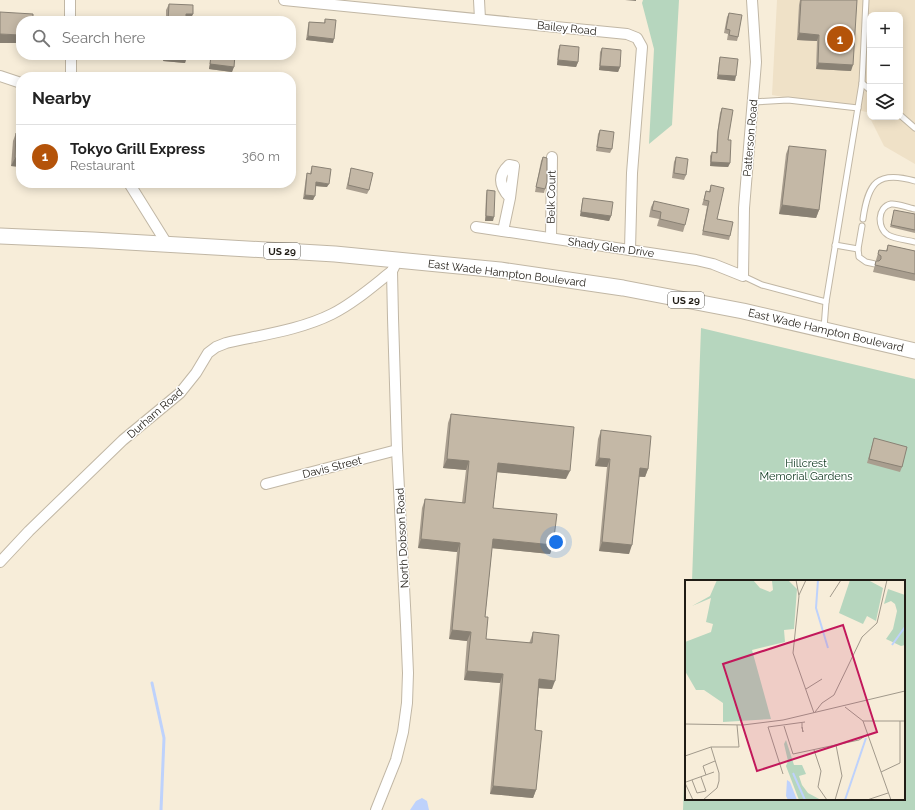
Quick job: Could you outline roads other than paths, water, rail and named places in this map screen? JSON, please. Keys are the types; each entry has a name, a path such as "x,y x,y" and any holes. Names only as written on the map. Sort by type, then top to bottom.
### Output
{"main road":[{"name":"East Wade Hampton Boulevard","path":"0,230 93,240"},
{"name":"East Wade Hampton Boulevard","path":"0,236 335,254 395,266 500,270 623,288 743,311 915,351"}],"street":[{"name":"Bailey Road","path":"284,0 627,34 637,38 642,47 632,173 630,250"},
{"path":"479,0 480,19"},
{"name":"Patterson Road","path":"743,276 744,208 756,62 752,0"},
{"path":"71,16 73,1"},
{"path":"71,60 71,72"},
{"path":"0,76 16,81"},
{"name":"Belk Court","path":"551,238 552,157"},
{"path":"131,188 168,244"},
{"path":"503,231 510,198"},
{"name":"Shady Glen Drive","path":"476,227 696,260 713,264 743,276"},
{"name":"North Dobson Road","path":"376,810 387,787 398,753 404,732 407,703 408,674 397,450 395,266"},
{"name":"Durham Road","path":"0,562 29,531 113,450 180,393 196,373 208,353 216,347 226,343 320,320 345,307 395,266"},
{"name":"Davis Street","path":"266,484 397,450"}],"lane":[{"path":"823,329 835,245 862,83 866,0"},
{"path":"862,83 867,87"},
{"path":"753,102 788,100 858,108"},
{"path":"903,118 915,128"},
{"path":"863,219 866,200 870,190 879,180 897,176 914,180"},
{"path":"915,209 892,204 887,206 880,217 880,223 884,232 888,236 915,242"},
{"path":"862,226 858,249 859,257 866,262 875,264"},
{"path":"835,245 858,249"},
{"path":"743,276 762,285 826,302"}],"water":[{"path":"422,798 427,801 429,810 410,810 416,801"}],"waterway":[{"path":"152,683 164,738 161,810"}],"place":[{"name":"Tokyo Grill Express","path":"840,39"}],"park label":[{"name":"Hillcrest Memorial Gardens","path":"806,469"}]}
